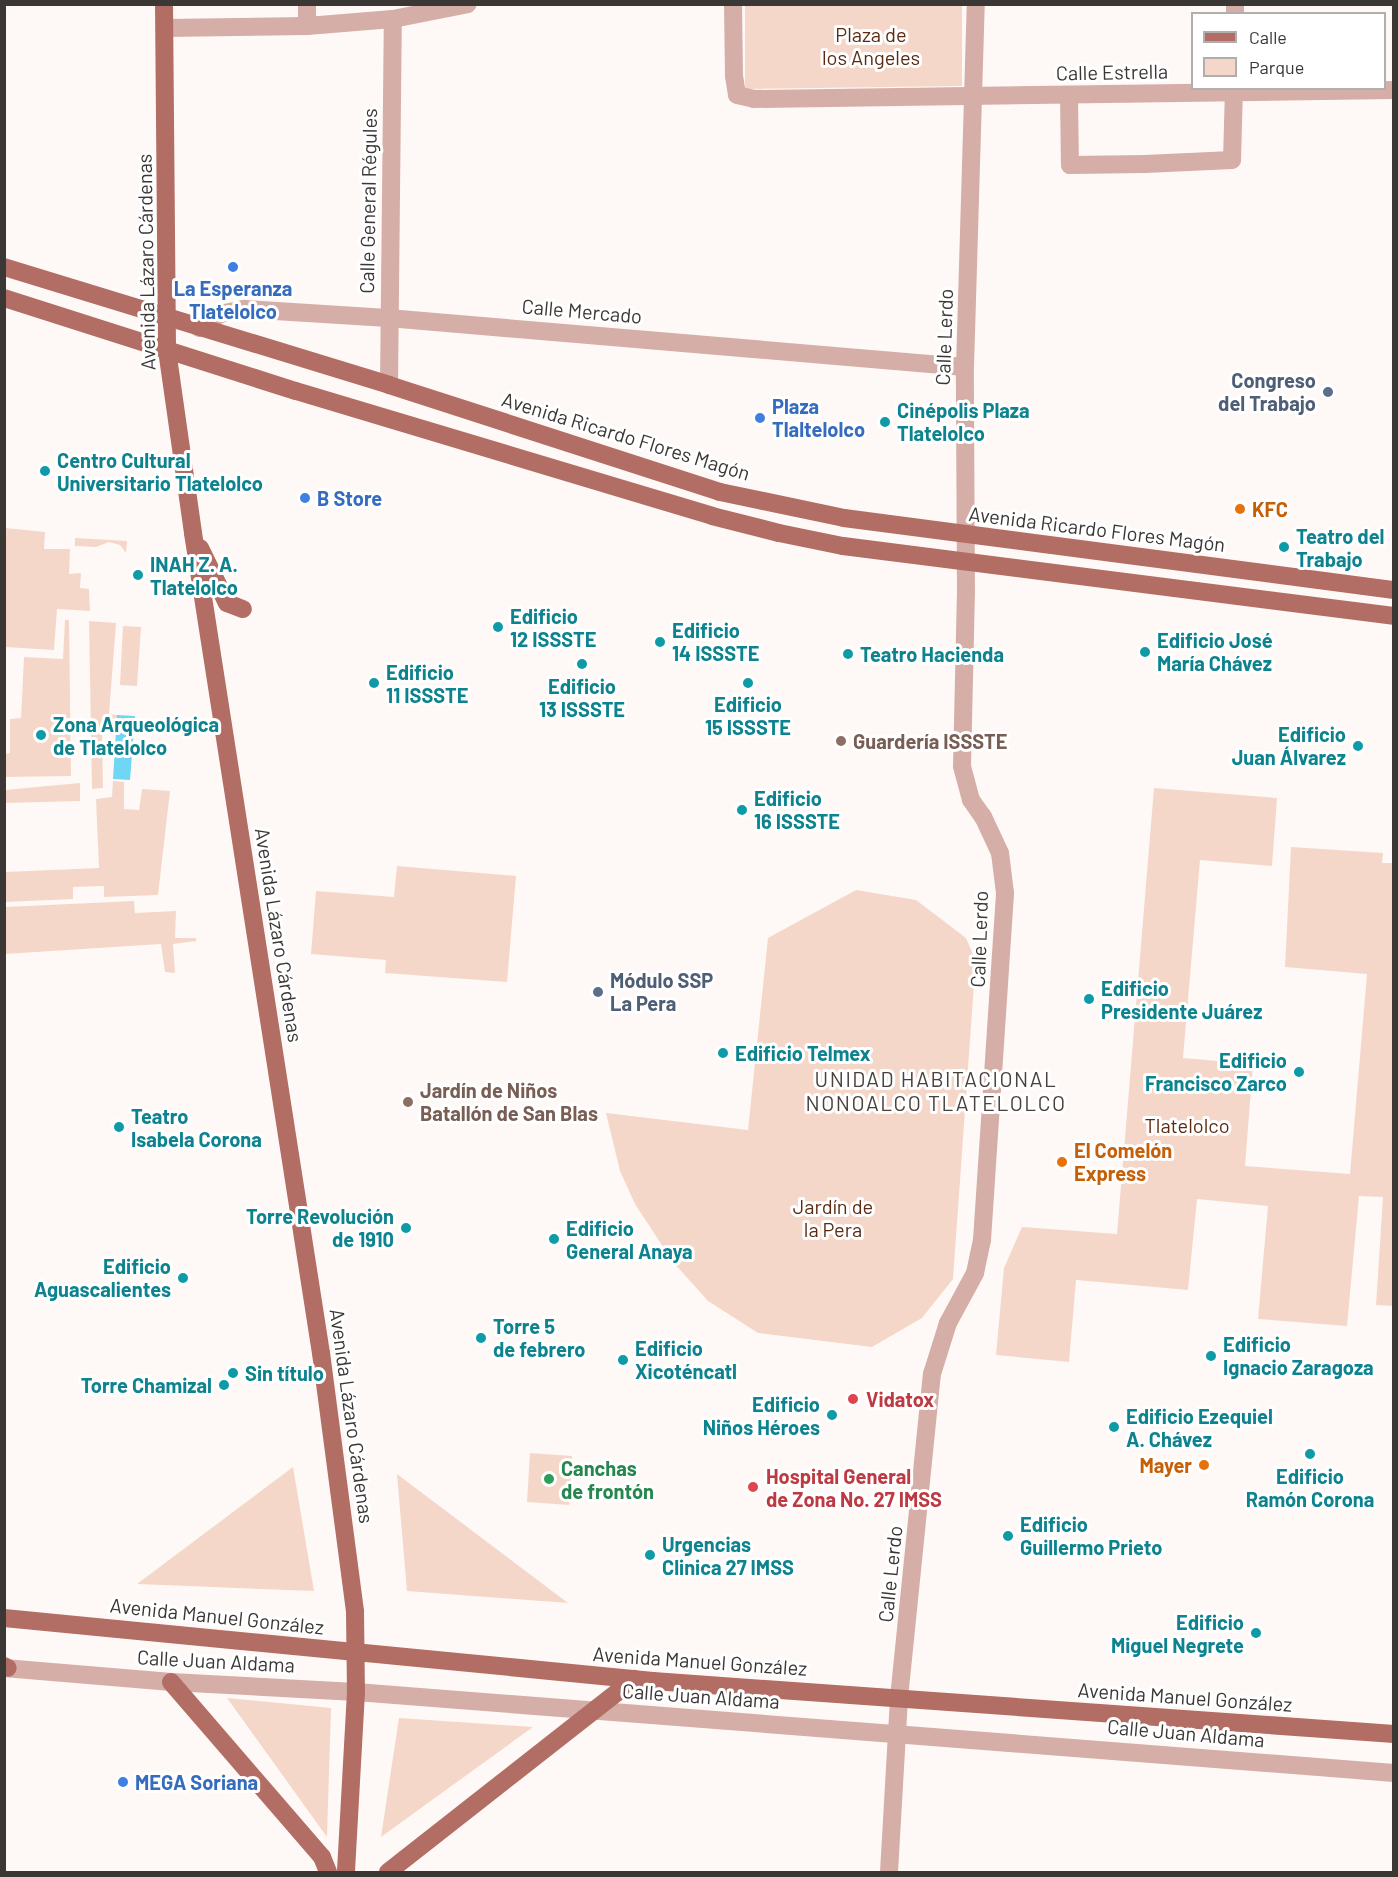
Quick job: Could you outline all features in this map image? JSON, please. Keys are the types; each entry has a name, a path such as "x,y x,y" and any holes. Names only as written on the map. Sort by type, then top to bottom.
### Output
{"main road":[{"name":"Avenida Lázaro Cárdenas","path":"164,4 167,350 193,533 323,1364 353,1594 357,1652 356,1692 346,1872"},
{"name":"Avenida Ricardo Flores Magón","path":"4,267 389,385 720,492 844,518 964,536 1394,590"},
{"path":"4,298 712,516 843,546 1394,616"},
{"path":"193,533 227,603 243,609"},
{"name":"Avenida Manuel González","path":"4,1618 634,1679 1394,1734"},
{"path":"388,1872 634,1679"},
{"path":"171,1682 322,1857 328,1872"}],"street":[{"path":"307,4 307,26"},
{"path":"165,28 307,26 393,19 468,4"},
{"name":"Calle Estrella","path":"733,4 734,76 737,95 754,99 1394,90"},
{"name":"Calle Lerdo","path":"889,1872 899,1698 932,1374 948,1323 975,1273 982,1240 1005,893 1000,853 986,823 970,800 962,766 966,367 976,4"},
{"name":"Calle General Régules","path":"389,385 393,19"},
{"path":"1069,96 1070,165 1232,160 1234,91"},
{"name":"Calle Mercado","path":"199,328 220,314 244,309 388,318 966,367"},
{"name":"Calle Juan Aldama","path":"6,1668 171,1682 356,1692 1394,1773"}],"green space":[{"name":"Plaza de los Angeles","path":"745,5 962,5 962,86 745,89"},
{"path":"5,528 45,532 44,549 70,549 69,574 81,573 80,588 89,589 90,611 57,609 54,650 5,647"},
{"path":"75,538 127,541 126,553 120,545 109,542 96,547 75,546"},
{"path":"65,620 69,620 71,776 5,777 5,754 10,753 10,719 21,718 24,657 63,659"},
{"path":"89,621 116,623 109,714 117,715 117,726 102,727 103,788 92,789"},
{"path":"123,626 141,627 137,686 120,685"},
{"path":"113,781 124,782 124,809 139,810 142,789 170,791 158,895 104,897 104,886 73,887 73,899 5,902 5,872 99,868 96,799 112,797"},
{"path":"80,783 80,801 5,803 5,790"},
{"name":"Tlatelolco","path":"1154,788 1277,798 1272,866 1200,860 1183,1058 1253,1064 1245,1166 1350,1174 1367,974 1285,967 1291,847 1383,853 1382,863 1393,863 1393,1306 1376,1305 1383,1197 1359,1196 1347,1326 1258,1319 1268,1206 1197,1199 1188,1290 1076,1280 1069,1362 996,1355 1004,1268 1022,1227 1117,1234"},
{"path":"397,866 516,876 507,982 385,973 386,960 311,954 316,891 394,897"},
{"name":"Jardín de la Pera","path":"856,890 916,900 966,938 972,952 975,970 953,1279 922,1318 872,1347 758,1333 708,1301 673,1262 635,1204 620,1171 606,1113 748,1130 768,938"},
{"path":"134,901 135,913 176,911 175,938 196,938 196,941 173,944 175,973 165,972 161,944 5,954 5,907"},
{"name":"Canchas de frontón","path":"530,1453 572,1456 569,1505 527,1502"},
{"path":"293,1467 314,1591 137,1584"},
{"path":"397,1474 568,1603 407,1591"},
{"path":"227,1698 331,1708 327,1837"},
{"path":"399,1718 533,1727 381,1837"}],"water":[{"path":"117,715 135,716 130,780 113,779"}],"place":[{"name":"La Esperanza Tlatelolco","path":"233,267"},
{"name":"Congreso del Trabajo","path":"1328,392"},
{"name":"Plaza Tlaltelolco","path":"760,418"},
{"name":"Cinépolis Plaza Tlatelolco","path":"885,422"},
{"name":"Centro Cultural Universitario Tlatelolco","path":"45,471"},
{"name":"B Store","path":"305,498"},
{"name":"KFC","path":"1240,509"},
{"name":"Teatro del Trabajo","path":"1284,547"},
{"name":"INAH Z. A. Tlatelolco","path":"138,575"},
{"name":"Edificio 12 ISSSTE","path":"498,627"},
{"name":"Edificio 14 ISSSTE","path":"660,642"},
{"name":"Edificio José María Chávez","path":"1145,652"},
{"name":"Teatro Hacienda","path":"848,654"},
{"name":"Edificio 13 ISSSTE","path":"582,664"},
{"name":"Edificio 11 ISSSTE","path":"374,683"},
{"name":"Edificio 15 ISSSTE","path":"748,683"},
{"name":"Zona Arqueológica de Tlatelolco","path":"41,735"},
{"name":"Guardería ISSSTE","path":"841,741"},
{"name":"Edificio Juan Álvarez","path":"1358,746"},
{"name":"Edificio 16 ISSSTE","path":"742,810"},
{"name":"Módulo SSP La Pera","path":"598,992"},
{"name":"Edificio Presidente Juárez","path":"1089,999"},
{"name":"Edificio Telmex","path":"723,1053"},
{"name":"Edificio Francisco Zarco","path":"1299,1072"},
{"name":"Jardín de Niños Batallón de San Blas","path":"408,1102"},
{"name":"Teatro Isabela Corona","path":"119,1127"},
{"name":"El Comelón Express","path":"1062,1162"},
{"name":"Torre Revolución de 1910","path":"406,1228"},
{"name":"Edificio General Anaya","path":"554,1239"},
{"name":"Edificio Aguascalientes","path":"183,1278"},
{"name":"Torre 5 de febrero","path":"481,1338"},
{"name":"Edificio Ignacio Zaragoza","path":"1211,1356"},
{"name":"Edificio Xicoténcatl","path":"623,1360"},
{"name":"Sin título","path":"233,1373"},
{"name":"Torre Chamizal","path":"224,1385"},
{"name":"Vidatox","path":"853,1399"},
{"name":"Edificio Niños Héroes","path":"832,1415"},
{"name":"Edificio Ezequiel A. Chávez","path":"1114,1427"},
{"name":"Edificio Ramón Corona","path":"1310,1454"},
{"name":"Mayer","path":"1204,1465"},
{"name":"Canchas de frontón","path":"549,1479"},
{"name":"Hospital General de Zona No. 27 IMSS","path":"753,1487"},
{"name":"Edificio Guillermo Prieto","path":"1008,1536"},
{"name":"Urgencias Clinica 27 IMSS","path":"650,1555"},
{"name":"Edificio Miguel Negrete","path":"1256,1633"},
{"name":"MEGA Soriana","path":"123,1782"}],"district":[{"name":"UNIDAD HABITACIONAL NONOALCO TLATELOLCO","path":"936,1091"}]}
